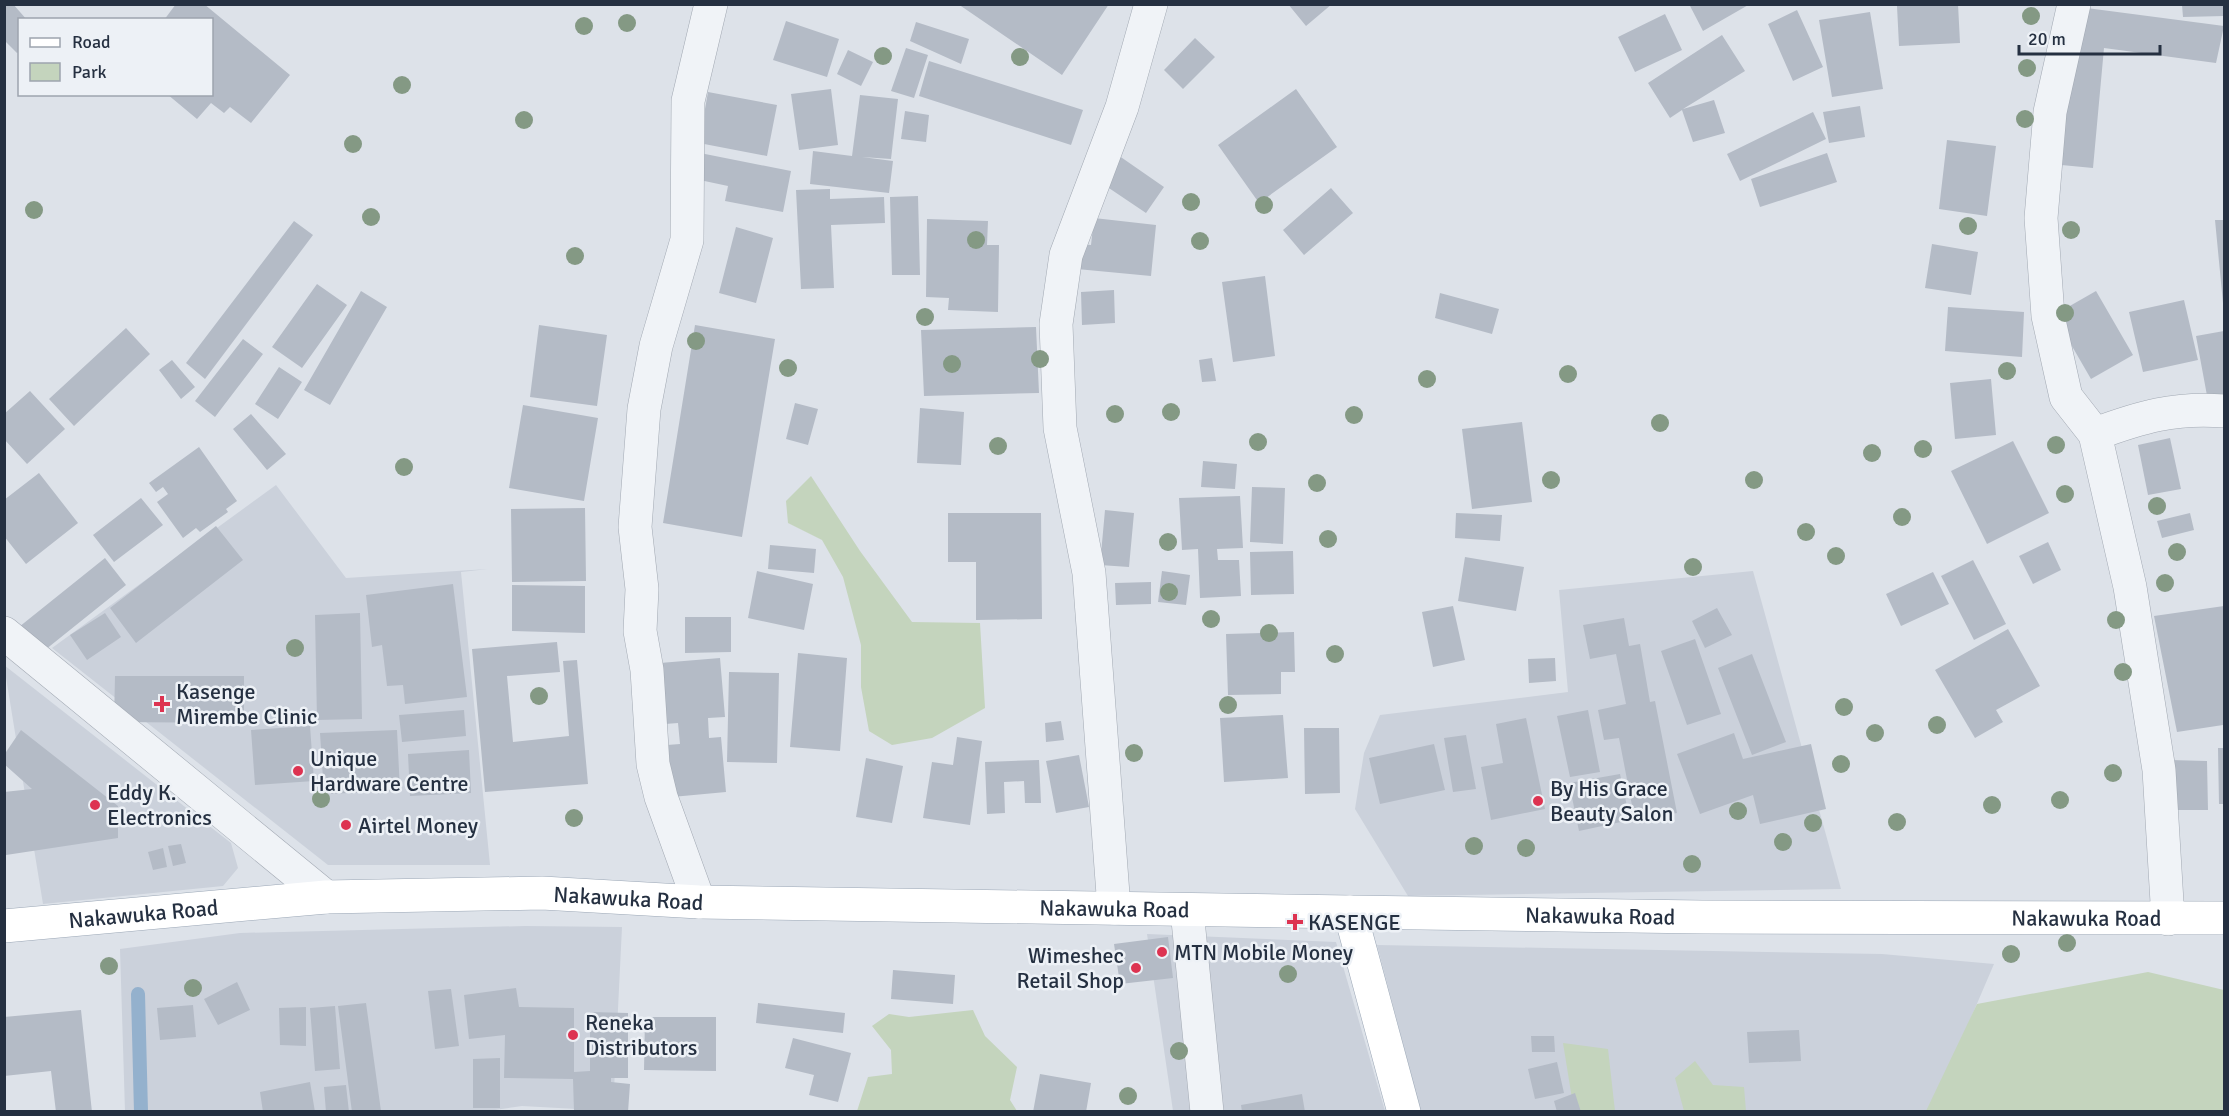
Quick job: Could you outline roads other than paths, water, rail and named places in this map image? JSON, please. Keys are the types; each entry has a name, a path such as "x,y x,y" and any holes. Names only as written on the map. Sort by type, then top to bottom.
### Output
{"main road":[{"name":"Nakawuka Road","path":"4,926 326,897 542,893 699,902 1114,909 2224,918"},
{"path":"1350,912 1404,1112"}],"street":[{"path":"699,902 661,798 653,764 647,670 640,631 642,589 635,528 644,409 656,346 687,240 690,196 688,101 711,4"},
{"path":"1114,909 1089,573 1060,428 1056,324 1066,255 1122,107 1151,4"},
{"path":"2074,4 2050,112 2041,218 2048,316 2066,397 2095,434 2130,587 2159,770 2168,919"},
{"path":"2095,434 2143,416 2194,408 2224,411"},
{"path":"4,633 326,897"},
{"path":"1187,910 1207,1112"}],"waterway":[{"path":"138,994 141,1112"}],"place":[{"name":"Kasenge Mirembe Clinic","path":"162,704"},
{"name":"Unique Hardware Centre","path":"298,771"},
{"name":"By His Grace Beauty Salon","path":"1538,801"},
{"name":"Eddy K. Electronics","path":"95,805"},
{"name":"Airtel Money","path":"346,825"},
{"name":"KASENGE","path":"1295,922"},
{"name":"MTN Mobile Money","path":"1162,952"},
{"name":"Wimeshec Retail Shop","path":"1136,968"},
{"name":"Reneka Distributors","path":"573,1035"}]}
